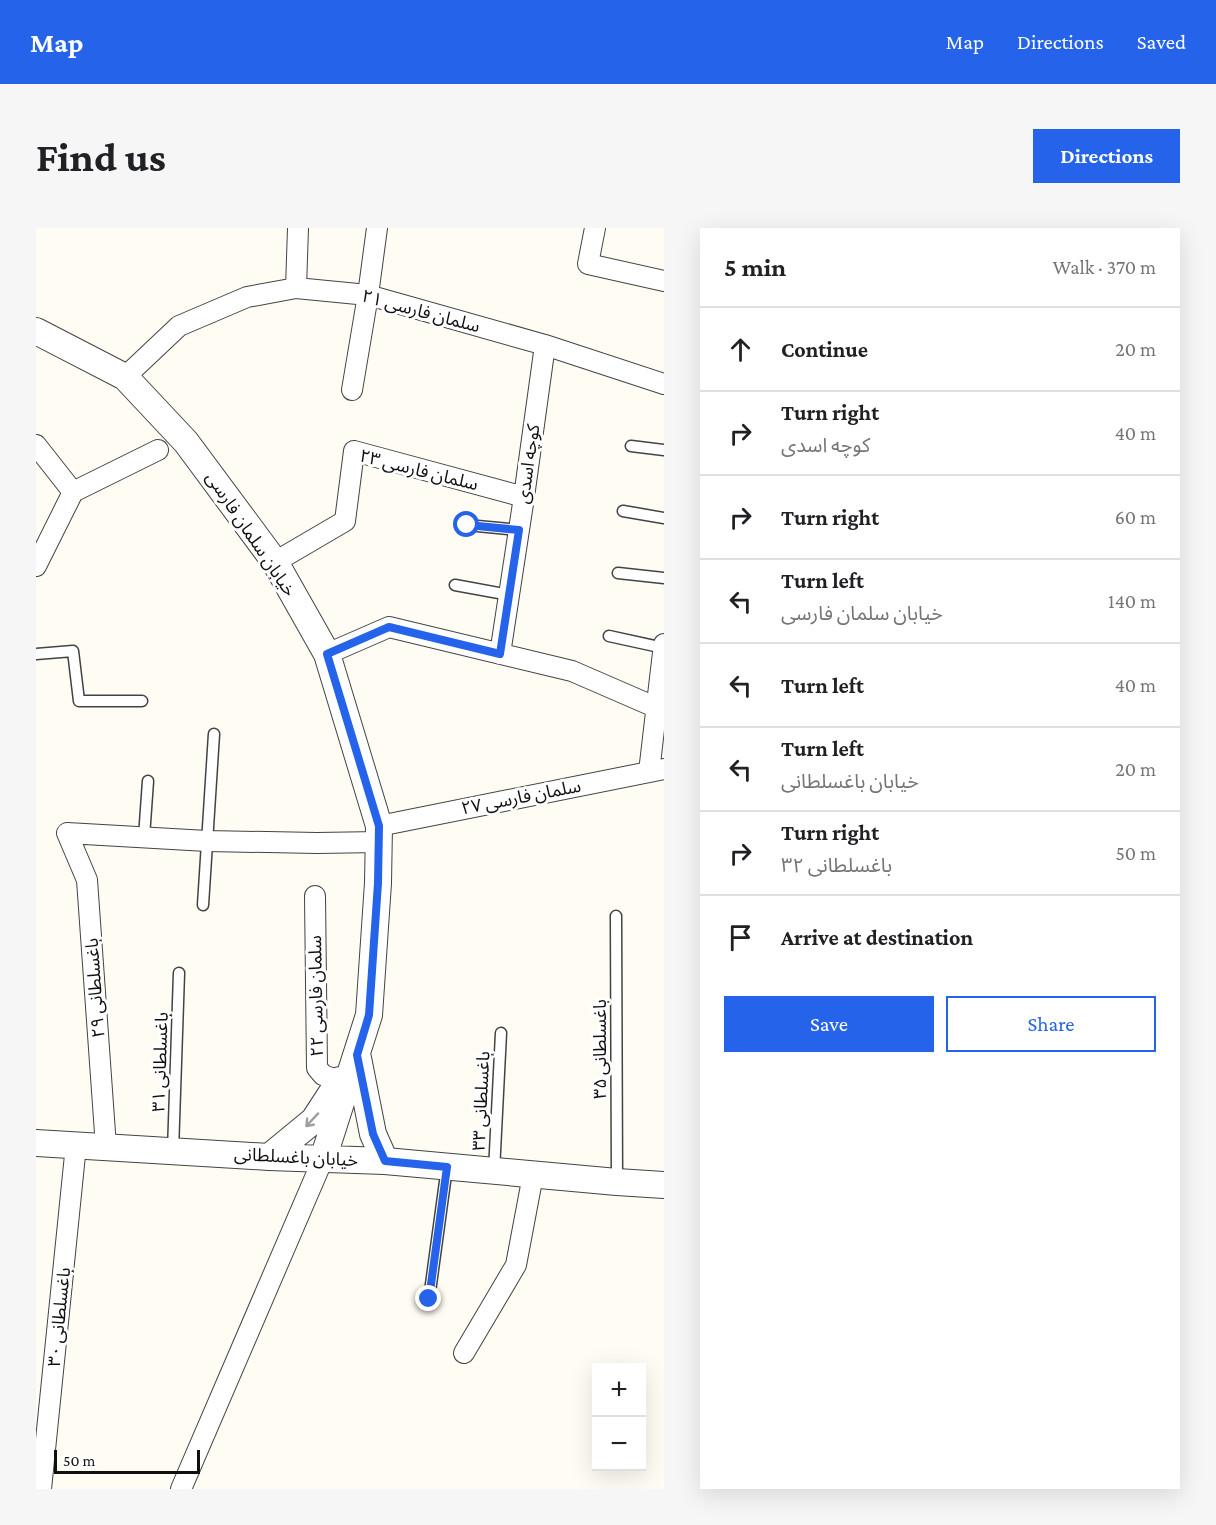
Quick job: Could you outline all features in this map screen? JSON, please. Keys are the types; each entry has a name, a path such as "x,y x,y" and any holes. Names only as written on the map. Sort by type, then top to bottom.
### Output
{"street":[{"path":"296,288 298,228"},
{"path":"352,390 377,228"},
{"path":"595,228 588,264 664,281"},
{"name":"سلمان فارسی ۲۱","path":"125,377 179,326 247,297 296,288 368,295 544,345 664,384"},
{"name":"خیابان سلمان فارسی","path":"36,331 125,377 186,442 274,562 327,654 379,834 369,1015 323,1159"},
{"name":"کوچه اسدی","path":"500,654 544,345"},
{"path":"36,445 73,492"},
{"path":"36,566 73,492 158,450"},
{"name":"سلمان فارسی ۲۳","path":"274,562 345,521 354,451 524,497"},
{"path":"327,654 389,627 572,671 656,707"},
{"path":"656,770 656,707 664,646"},
{"name":"سلمان فارسی ۲۷","path":"66,833 207,841 317,843 379,834 656,770"},
{"name":"باغسلطانی ۲۹","path":"66,833 87,880 106,1147"},
{"name":"سلمان فارسی ۲۲","path":"315,897 317,1068 323,1075 340,1081"},
{"path":"269,1157 314,1120 357,1055"},
{"path":"357,1055 373,1134 385,1161"},
{"name":"خیابان باغسلطانی","path":"36,1143 269,1157 385,1161 664,1185"},
{"name":"باغسلطانی ۳۰","path":"41,1489 76,1145"},
{"path":"181,1489 323,1159"},
{"path":"464,1353 516,1265 533,1175"}],"lane":[{"path":"631,446 664,450"},
{"path":"624,511 664,518"},
{"path":"467,525 519,530"},
{"path":"618,573 664,578"},
{"path":"455,585 510,595"},
{"path":"609,636 664,646"},
{"path":"36,654 73,651 79,700 142,701"},
{"path":"203,905 214,734"},
{"path":"144,837 148,781"},
{"name":"باغسلطانی ۳۵","path":"616,916 616,1182"},
{"name":"باغسلطانی ۳۱","path":"173,1151 179,973"},
{"name":"باغسلطانی ۳۳","path":"494,1171 501,1033"},
{"path":"429,1299 447,1167"}],"route":[{"path":"429,1299 447,1167 385,1161 373,1134 357,1055 369,1015 378,883 379,826 327,654 389,627 500,654 519,530 467,525"}]}
